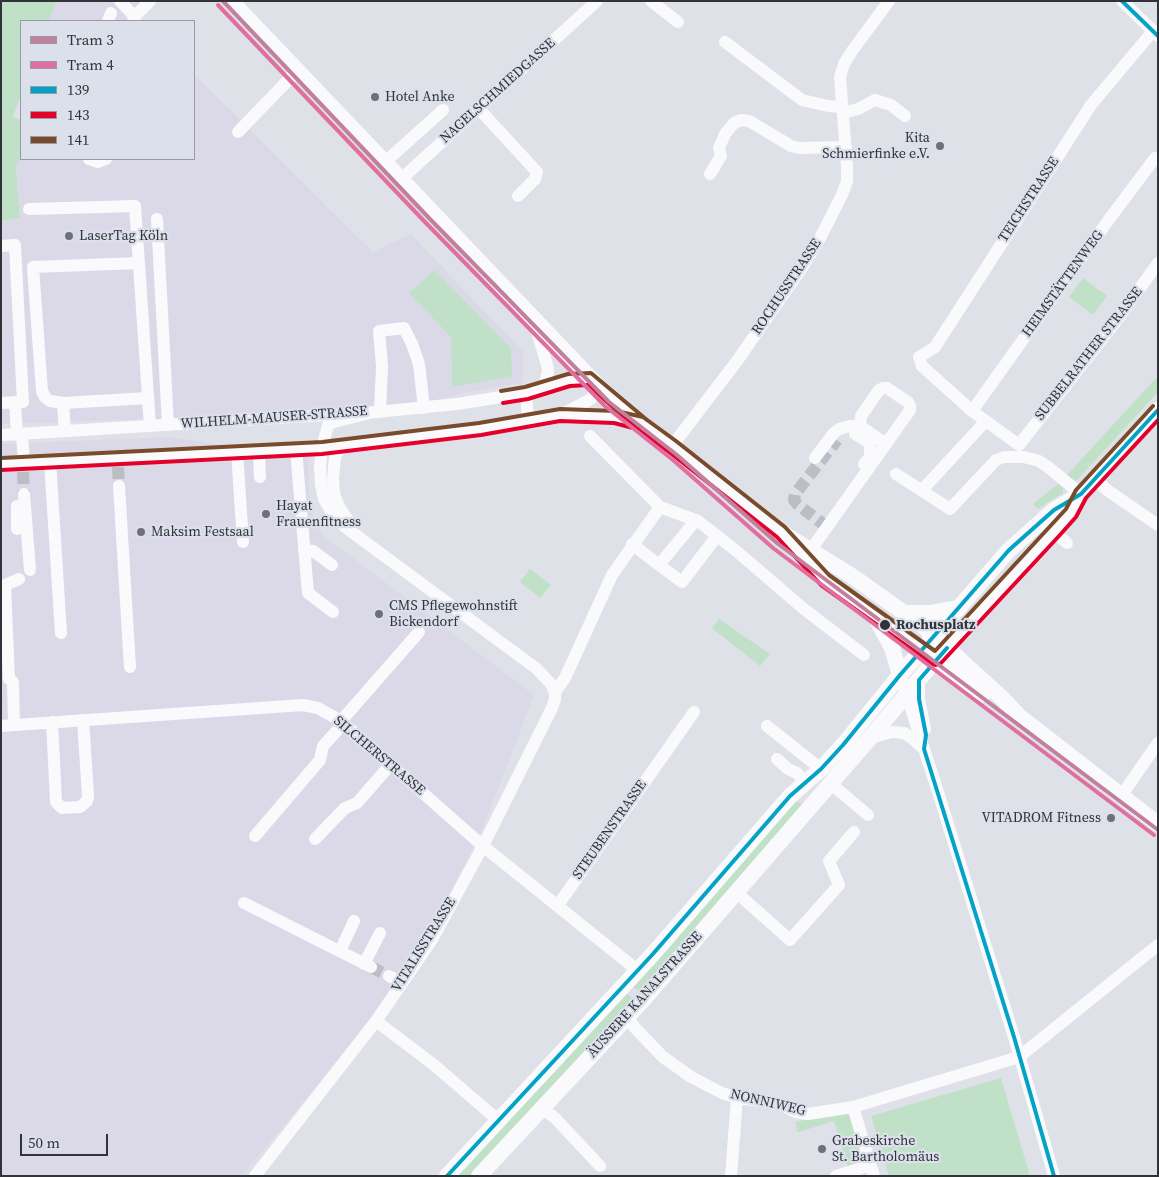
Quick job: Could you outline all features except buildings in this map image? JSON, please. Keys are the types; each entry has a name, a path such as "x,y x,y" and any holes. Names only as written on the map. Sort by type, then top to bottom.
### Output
{"main road":[{"path":"231,1 594,383 640,423 781,532 906,613 935,648 998,706 1019,716 1158,824"},
{"name":"ÄUSSERE KANALSTRASSE","path":"479,1176 627,1017 907,696 919,680 935,648 959,608 1009,550 1054,510 1081,494 1158,410"},
{"name":"ÄUSSERE KANALSTRASSE","path":"446,1176 637,970 790,796 821,768 900,675 935,648 1022,567 1071,514 1081,494"},
{"path":"781,532 825,580 876,617 935,648"},
{"path":"1009,550 1020,551 1022,567"},
{"path":"906,613 931,613 959,608"},
{"path":"876,617 892,648 900,675"},
{"path":"790,796 803,799 807,804 807,811"}],"street":[{"path":"120,1 134,19 150,1"},
{"name":"NAGELSCHMIEDGASSE","path":"400,180 597,1"},
{"path":"651,1 678,22"},
{"name":"ROCHUSSTRASSE","path":"672,446 737,361 803,266 842,195 847,181 840,77 844,64 852,51 889,1"},
{"path":"1122,1 1155,34"},
{"name":"TEICHSTRASSE","path":"972,410 928,372 922,366 919,358 935,347 1091,104 1155,34"},
{"path":"725,42 802,100 843,110 858,109 875,100 891,106 905,116"},
{"path":"238,132 297,71"},
{"path":"479,109 537,172 535,179 518,196"},
{"path":"384,163 443,110"},
{"path":"710,174 721,156 719,148 725,134 734,123 741,120 749,121 791,146 800,148 846,147"},
{"name":"HEIMSTÄTTENWEG","path":"972,410 1155,158"},
{"path":"29,209 135,206 150,426"},
{"path":"157,219 168,425"},
{"path":"1,246 15,245 23,402 1,403"},
{"path":"139,263 33,267 42,391 50,401 63,403 148,398"},
{"name":"SUBBELRATHER STRASSE","path":"986,420 1019,445 1117,320 1158,263"},
{"path":"534,321 548,372 543,388"},
{"path":"424,408 419,364 404,328 379,331 382,366 377,412 334,422 328,426 322,448 320,466 324,499 332,514 345,526 537,669 551,684 555,692"},
{"name":"WILHELM-MAUSER-STRASSE","path":"1,435 424,408 526,393 569,380 594,383"},
{"path":"560,415 591,398 594,383"},
{"path":"810,551 910,410 910,406 908,402 887,388 880,390 861,416 860,426"},
{"path":"526,393 528,420"},
{"path":"15,402 20,434 20,467"},
{"path":"63,403 65,431"},
{"path":"922,490 986,420 972,410"},
{"path":"1,464 20,467 50,462 118,462 237,451 322,448 480,429 560,415 604,416 640,423"},
{"path":"815,458 833,434 840,429 850,426 860,426 886,444"},
{"path":"837,440 845,435 856,434 868,442 870,457 856,474 860,482"},
{"path":"590,436 660,507 696,520 804,609 864,655"},
{"path":"346,445 334,457 334,493 339,507 364,540"},
{"path":"296,449 308,593 333,612"},
{"path":"259,450 260,477"},
{"path":"237,451 243,542"},
{"path":"896,474 950,509 996,460 1011,456 1030,458 1048,467 1081,494"},
{"path":"50,462 61,633"},
{"path":"1095,479 1107,490 1158,525"},
{"path":"119,486 130,667"},
{"path":"17,529 20,494 30,570"},
{"name":"VITALISSTRASSE","path":"255,1176 376,1022 432,938 483,846 552,708 555,692 565,678 612,575 632,544 660,507"},
{"path":"659,565 696,520"},
{"path":"1054,532 1068,543"},
{"path":"632,544 682,582 717,536"},
{"path":"304,550 313,550 332,565"},
{"path":"7,725 13,682 8,679 5,585 19,579"},
{"path":"255,836 320,760 323,746 419,632"},
{"path":"900,675 1019,1057 1054,1176"},
{"path":"919,680 919,699 926,735 924,749"},
{"name":"SILCHERSTRASSE","path":"7,725 303,705 318,708 342,723 483,846 637,970"},
{"name":"STEUBENSTRASSE","path":"558,906 694,712"},
{"path":"52,722 56,802 62,808 80,807 87,801 88,796 83,720"},
{"path":"767,726 821,768"},
{"path":"870,738 892,732 904,733 914,739 924,749"},
{"path":"1121,796 1158,743"},
{"path":"777,759 797,773 805,782"},
{"path":"315,839 345,808 357,803 391,764"},
{"path":"830,783 868,815"},
{"path":"737,893 790,940 839,885 829,861 854,832"},
{"path":"244,903 367,965 380,933"},
{"path":"340,952 354,921"},
{"path":"1019,1057 1158,945"},
{"path":"389,976 402,983"},
{"name":"NONNIWEG","path":"627,1017 663,1057 691,1077 722,1093 737,1098 779,1104 795,1112 808,1114 854,1106 1019,1057"},
{"path":"376,1022 434,1065 498,1120"},
{"path":"730,1176 737,1098"},
{"path":"836,1176 872,1170 854,1106"},
{"path":"542,1108 555,1118 600,1166"}],"shaded area":[{"path":"57,1 154,1 138,18 140,20 49,20"},
{"path":"195,75 373,252 411,234 523,352 522,383 458,394 423,405 372,410 313,414 1,424 1,221 20,218 16,168 20,158 20,160 195,160"},
{"path":"170,437 301,457 308,456 309,504 316,525 324,536 534,695 484,825 428,938 377,1012 242,1176 1,1176 1,444"}],"green space":[{"path":"1,1 57,1 49,20 20,20 20,97 13,117 20,120 20,158 16,168 20,218 1,221"},
{"path":"434,270 511,348 512,376 452,387 451,337 409,293"},
{"path":"1083,278 1107,296 1093,315 1069,297"},
{"path":"1158,376 1158,392 1077,480 1075,481 1066,476"},
{"path":"1058,484 1063,488 1063,493 1038,509 1033,504"},
{"path":"530,569 551,585 540,598 520,582"},
{"path":"719,619 770,654 760,666 712,628"},
{"path":"797,802 801,803 802,806 641,993 632,986 779,818"},
{"path":"626,993 635,1000 473,1176 456,1176"},
{"path":"1001,1078 1030,1176 889,1176 871,1116"},
{"path":"846,1111 849,1113 864,1162 848,1167 834,1121 799,1132 797,1132 795,1122"}],"tunnel":[{"path":"827,527 794,500 795,494 837,440"},
{"path":"118,467 119,486"},
{"path":"23,472 24,494"},
{"path":"371,967 389,976"}],"tram line":[{"name":"3","path":"223,1 429,218 609,402 677,455 777,543 1158,830"},
{"name":"4","path":"218,5 425,222 605,406 673,460 773,548 1154,835"}],"transit line":[{"name":"139","path":"1122,1 1158,36"},
{"name":"141","path":"501,391 525,387 568,374 591,373 647,420"},
{"name":"143","path":"503,403 528,399 570,386 588,385 639,430"},
{"name":"141","path":"1,458 322,442 479,423 560,409 616,411 643,417 676,441 785,527 829,575 935,651 1066,509 1076,490 1153,406"},
{"name":"139","path":"447,1176 652,955 790,796 821,769 843,745 900,675 1009,550 1054,510 1081,494 1158,410"},
{"name":"143","path":"1,470 322,454 481,435 560,421 614,423 637,429 668,451 777,537 821,585 936,665 941,663 1059,536 1076,517 1086,498 1158,420"},
{"name":"139","path":"947,648 919,680 919,699 926,735 924,749 1014,1037 1054,1176"}],"place":[{"name":"Hotel Anke","path":"375,97"},
{"name":"Kita Schmierfinke e.V.","path":"940,146"},
{"name":"LaserTag Köln","path":"69,236"},
{"name":"Hayat Frauenfitness","path":"266,514"},
{"name":"Maksim Festsaal","path":"141,532"},
{"name":"CMS Pflegewohnstift Bickendorf","path":"379,614"},
{"name":"Rochusplatz","path":"885,625"},
{"name":"VITADROM Fitness","path":"1111,818"},
{"name":"Grabeskirche St. Bartholomäus","path":"822,1149"}]}
